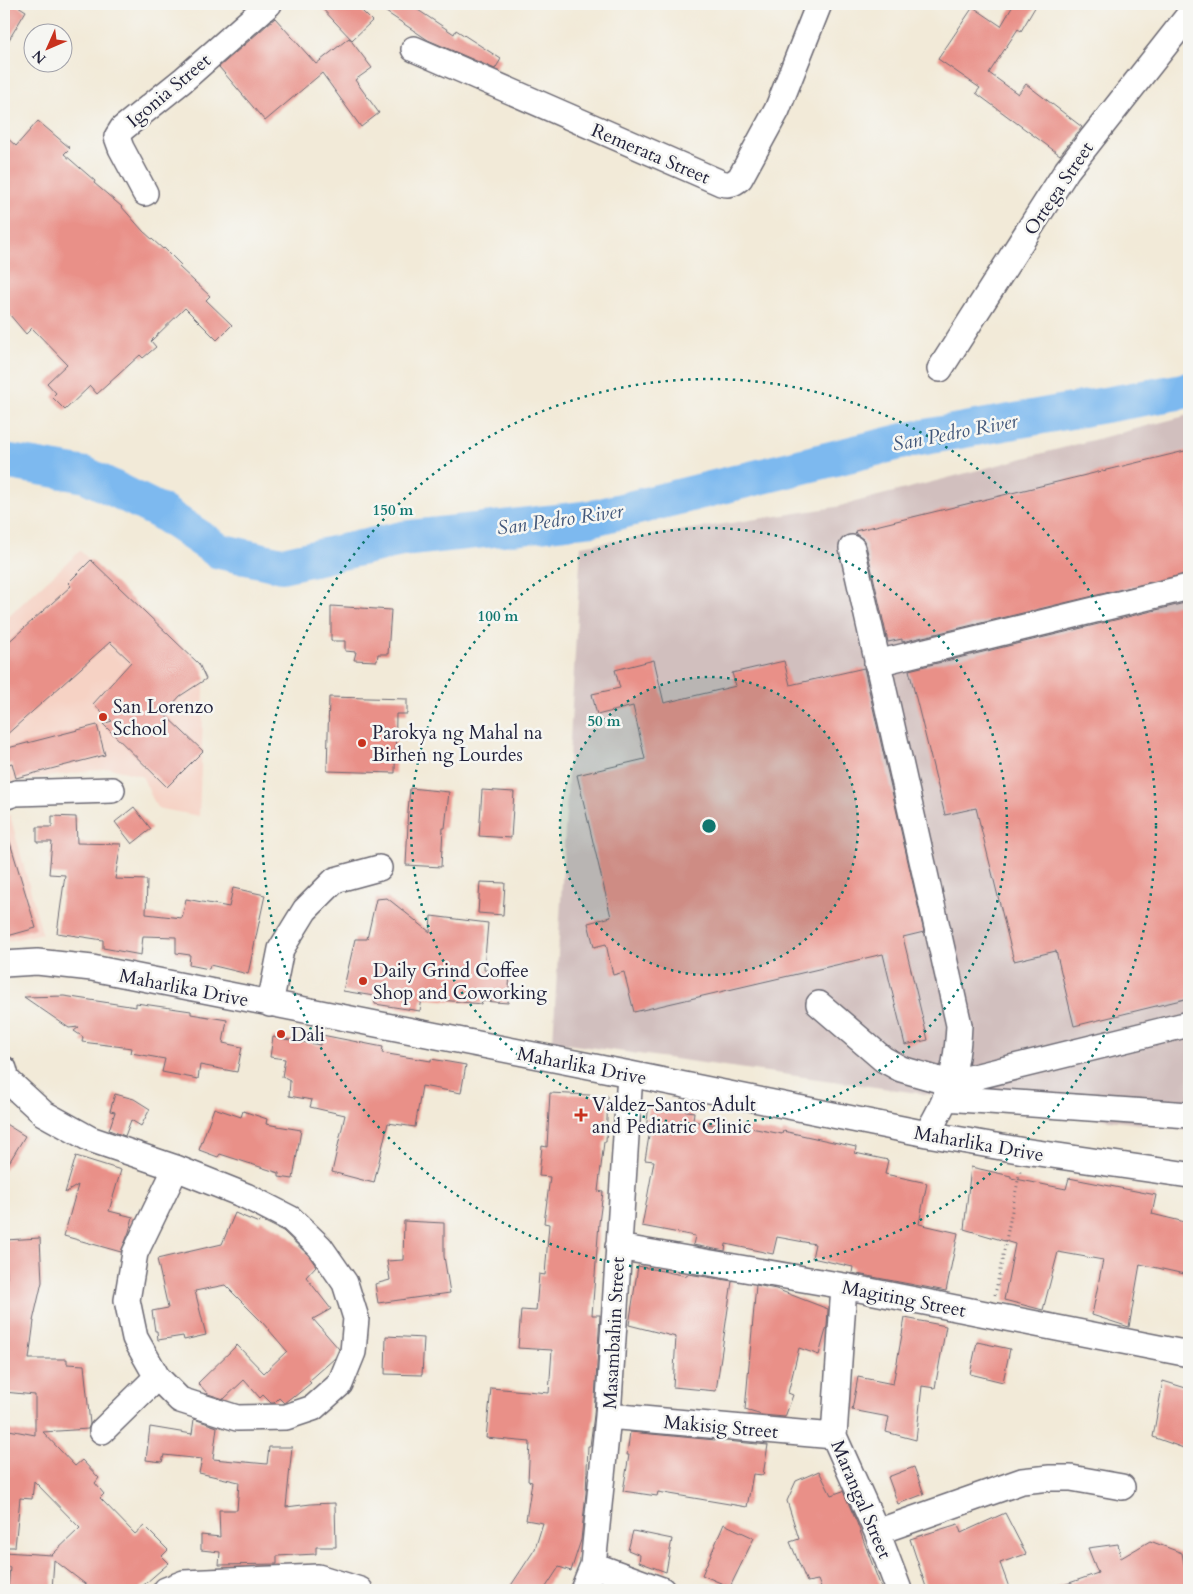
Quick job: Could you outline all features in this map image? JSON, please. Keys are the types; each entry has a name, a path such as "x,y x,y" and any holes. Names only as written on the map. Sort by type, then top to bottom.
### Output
{"street":[{"name":"Igonia Street","path":"145,193 117,137 122,129 183,80 268,4"},
{"name":"Remerata Street","path":"414,49 720,183 727,184 734,183 740,178 777,110 819,4"},
{"name":"Ortega Street","path":"940,370 1067,170 1189,15"},
{"path":"852,548 959,1025 958,1045 947,1091 927,1134"},
{"path":"877,663 1189,587"},
{"path":"4,797 16,793 112,790"},
{"path":"270,1004 281,949 305,910 335,880 379,868"},
{"name":"Maharlika Drive","path":"4,964 37,962 92,968 927,1134 1024,1152 1189,1175"},
{"path":"819,1004 883,1059 947,1091 1189,1115"},
{"path":"947,1091 1189,1024"},
{"name":"Masambahin Street","path":"583,1590 594,1566 608,1416 630,1074"},
{"path":"5,1078 43,1113 90,1139 176,1168 246,1196 291,1220 320,1247 345,1283 356,1318 353,1352 340,1384 312,1408 286,1417 237,1418 180,1400 157,1377 135,1338 127,1300 135,1253 176,1168"},
{"name":"Magiting Street","path":"618,1247 844,1286 1189,1354"},
{"name":"Marangal Street","path":"844,1286 834,1436 877,1532 899,1590"},
{"path":"102,1430 157,1377"},
{"name":"Makisig Street","path":"608,1416 834,1436"},
{"path":"877,1532 1022,1481 1071,1478 1122,1487"},
{"path":"594,1566 662,1590"},
{"path":"166,1590 184,1583 314,1583 360,1590"}],"path":[{"path":"991,1316 1024,1152"}],"shaded area":[{"path":"1189,415 1189,1131 553,1042 581,546 836,507"},
{"name":"San Lorenzo School","path":"80,551 205,667 199,816 157,808 142,776 110,768 4,783 4,620"},
{"path":"10,815 42,933 4,942 4,817"}],"building":[{"path":"4,4 15,4 26,11 4,48"},
{"path":"318,4 355,4 372,21 352,40"},
{"path":"374,4 409,4 454,34 456,30 501,59 495,69 428,40"},
{"path":"1014,4 1037,4 1021,31 1018,29 989,73 1018,94 1026,84 1082,127 1060,155 976,93 980,88 938,59 973,7 1001,26"},
{"path":"275,18 316,64 349,38 372,68 355,80 379,113 361,127 322,73 265,121 219,67"},
{"path":"38,121 70,148 64,154 95,181 94,183 121,206 143,231 181,265 179,267 210,296 206,300 232,325 217,340 185,308 151,341 156,347 143,358 140,355 97,394 90,386 65,410 52,397 56,393 47,383 67,364 32,328 26,334 4,308 4,135 16,146"},
{"path":"1189,450 1189,573 902,642 902,639 888,642 866,545 855,531"},
{"path":"91,560 199,664 206,679 180,696 164,714 203,751 167,787 103,724 112,721 93,704 131,662 110,642 4,737 4,646 71,586 68,583"},
{"path":"1189,602 1189,998 1074,1026 1056,951 1014,961 976,808 945,815 909,670"},
{"path":"331,606 391,610 388,654 378,654 377,661 354,660 356,652 345,651 345,641 331,641"},
{"path":"654,660 664,703 736,686 732,673 784,661 790,685 864,668 924,932 903,937 928,1040 905,1045 883,954 634,1012 624,972 613,975 606,944 594,947 588,923 611,917 577,775 645,759 633,706 597,715 592,694 620,688 615,670"},
{"name":"Parokya ng Mahal na Birhen ng Lourdes","path":"329,697 407,699 407,714 396,714 395,773 327,771"},
{"path":"97,725 105,755 16,778 12,763 4,765 4,749"},
{"path":"410,788 449,792 445,828 443,828 441,867 406,865"},
{"path":"482,790 514,792 511,838 479,836"},
{"path":"134,807 151,829 132,844 115,822"},
{"path":"52,816 76,817 77,843 121,844 115,879 147,880 146,914 182,918 186,899 229,907 233,888 265,895 248,974 210,965 209,969 189,965 190,955 176,953 176,937 143,936 141,955 103,948 103,940 57,933 65,875 49,874 52,842 37,842 37,827 52,827"},
{"path":"8,836 36,928 4,937 4,837"},
{"path":"480,882 505,883 503,915 478,913"},
{"path":"387,898 430,932 431,916 488,923 484,970 510,972 508,1003 482,1001 481,1004 422,998 420,1011 375,1004 374,996 343,991 355,939 367,939 376,899"},
{"path":"64,996 136,1007 136,1003 191,1011 191,1014 227,1020 223,1043 242,1047 237,1072 200,1065 198,1079 162,1072 165,1059 131,1053 132,1048 82,1042 83,1037 74,1031 79,1027 69,1028 24,997"},
{"path":"322,1035 383,1047 382,1053 466,1065 461,1093 422,1086 415,1127 388,1123 374,1183 332,1172 345,1115 310,1107 312,1100 289,1096 290,1081 282,1077 285,1059 270,1057 273,1037 320,1045"},
{"path":"550,1093 608,1096 606,1142 604,1142 598,1191 603,1192 592,1315 600,1315 594,1415 590,1446 588,1446 581,1540 571,1571 559,1567 544,1590 508,1590 535,1549 543,1523 526,1520 532,1482 528,1481 530,1442 486,1438 491,1388 549,1393 552,1350 518,1348 521,1310 536,1311 539,1274 545,1275 549,1224 544,1223 550,1177 539,1176 542,1146 547,1147"},
{"path":"115,1094 134,1099 150,1109 141,1126 131,1120 125,1136 109,1130 115,1112 110,1111"},
{"path":"649,1105 694,1112 693,1121 739,1130 740,1126 782,1134 783,1131 856,1147 855,1153 888,1160 885,1174 927,1183 919,1224 958,1233 946,1291 852,1273 853,1267 812,1258 815,1244 777,1237 773,1254 726,1244 725,1251 693,1245 695,1236 642,1226 654,1161 645,1160 650,1130 646,1130"},
{"path":"214,1108 241,1117 243,1111 267,1119 266,1124 301,1130 293,1179 279,1177 279,1173 220,1154 218,1157 199,1150"},
{"path":"4,1123 25,1136 4,1171"},
{"path":"76,1156 121,1170 109,1211 133,1217 121,1252 64,1236 78,1185 65,1193"},
{"path":"971,1167 1011,1176 1011,1178 1066,1189 1069,1178 1156,1195 1152,1214 1189,1223 1189,1275 1140,1264 1129,1327 1092,1315 1103,1260 1058,1252 1043,1310 1004,1300 1015,1244 964,1229"},
{"path":"235,1213 259,1223 261,1220 283,1231 309,1256 316,1266 306,1277 331,1309 313,1319 339,1349 335,1358 309,1381 311,1383 284,1403 279,1398 274,1403 271,1403 263,1395 260,1398 244,1380 224,1399 208,1394 198,1383 237,1345 264,1373 287,1351 262,1322 225,1285 195,1291 206,1335 184,1340 183,1336 158,1340 157,1331 155,1331 152,1311 168,1308 157,1259 222,1244"},
{"path":"404,1221 444,1223 444,1256 450,1293 378,1303 375,1284 390,1280 387,1261 403,1260"},
{"path":"40,1238 42,1282 33,1321 29,1359 67,1359 67,1364 84,1365 90,1424 88,1429 43,1432 75,1466 82,1460 99,1478 95,1483 104,1494 100,1498 135,1534 144,1526 168,1550 162,1556 169,1563 138,1590 93,1590 54,1560 52,1590 8,1590 10,1567 4,1567 4,1552 52,1555 80,1528 34,1481 32,1499 20,1498 15,1547 4,1547 4,1429 35,1435 35,1395 4,1392 4,1277 7,1278 5,1240"},
{"path":"638,1266 687,1276 688,1274 732,1281 716,1391 673,1387 676,1337 629,1325"},
{"path":"756,1285 776,1289 828,1309 827,1326 819,1355 799,1348 788,1393 793,1395 785,1417 762,1415 745,1410"},
{"path":"905,1318 946,1326 935,1388 922,1386 916,1440 886,1432 889,1417 852,1410 858,1377 893,1384"},
{"path":"386,1336 424,1338 422,1375 385,1374"},
{"path":"977,1342 1010,1349 1003,1382 970,1374"},
{"path":"1163,1381 1189,1389 1189,1450 1153,1437"},
{"path":"194,1419 217,1427 213,1459 267,1464 269,1447 292,1447 286,1507 335,1503 336,1547 316,1547 316,1554 277,1556 277,1564 219,1565 220,1552 201,1550 201,1535 220,1537 219,1510 237,1510 239,1482 199,1473 202,1459 164,1455 162,1462 146,1460 150,1427 192,1434"},
{"path":"630,1432 768,1445 763,1475 753,1474 747,1507 658,1492 657,1496 623,1491 629,1455 627,1455"},
{"path":"914,1467 924,1494 898,1504 888,1477"},
{"path":"819,1471 831,1495 843,1491 882,1590 822,1590 818,1580 807,1582 790,1542 799,1539 787,1501 796,1481"},
{"path":"1005,1513 1026,1554 1000,1563 1010,1590 927,1590 910,1539 958,1524 961,1533"},
{"path":"724,1524 754,1538 730,1587 702,1575"},
{"path":"633,1531 672,1539 666,1572 639,1562 640,1555 628,1550"},
{"path":"1150,1541 1182,1553 1189,1590 1056,1590 1055,1588 1098,1573 1088,1548 1118,1544 1121,1558"}],"waterway":[{"name":"San Pedro River","path":"4,461 86,475 161,512 219,551 282,565 402,539 593,518 908,440 1189,390"}],"place":[{"name":"San Lorenzo School","path":"103,717"},
{"name":"Parokya ng Mahal na Birhen ng Lourdes","path":"362,743"},
{"name":"Daily Grind Coffee Shop and Coworking","path":"363,981"},
{"name":"Dali","path":"281,1034"},
{"name":"Valdez-Santos Adult and Pediatric Clinic","path":"581,1115"}]}
